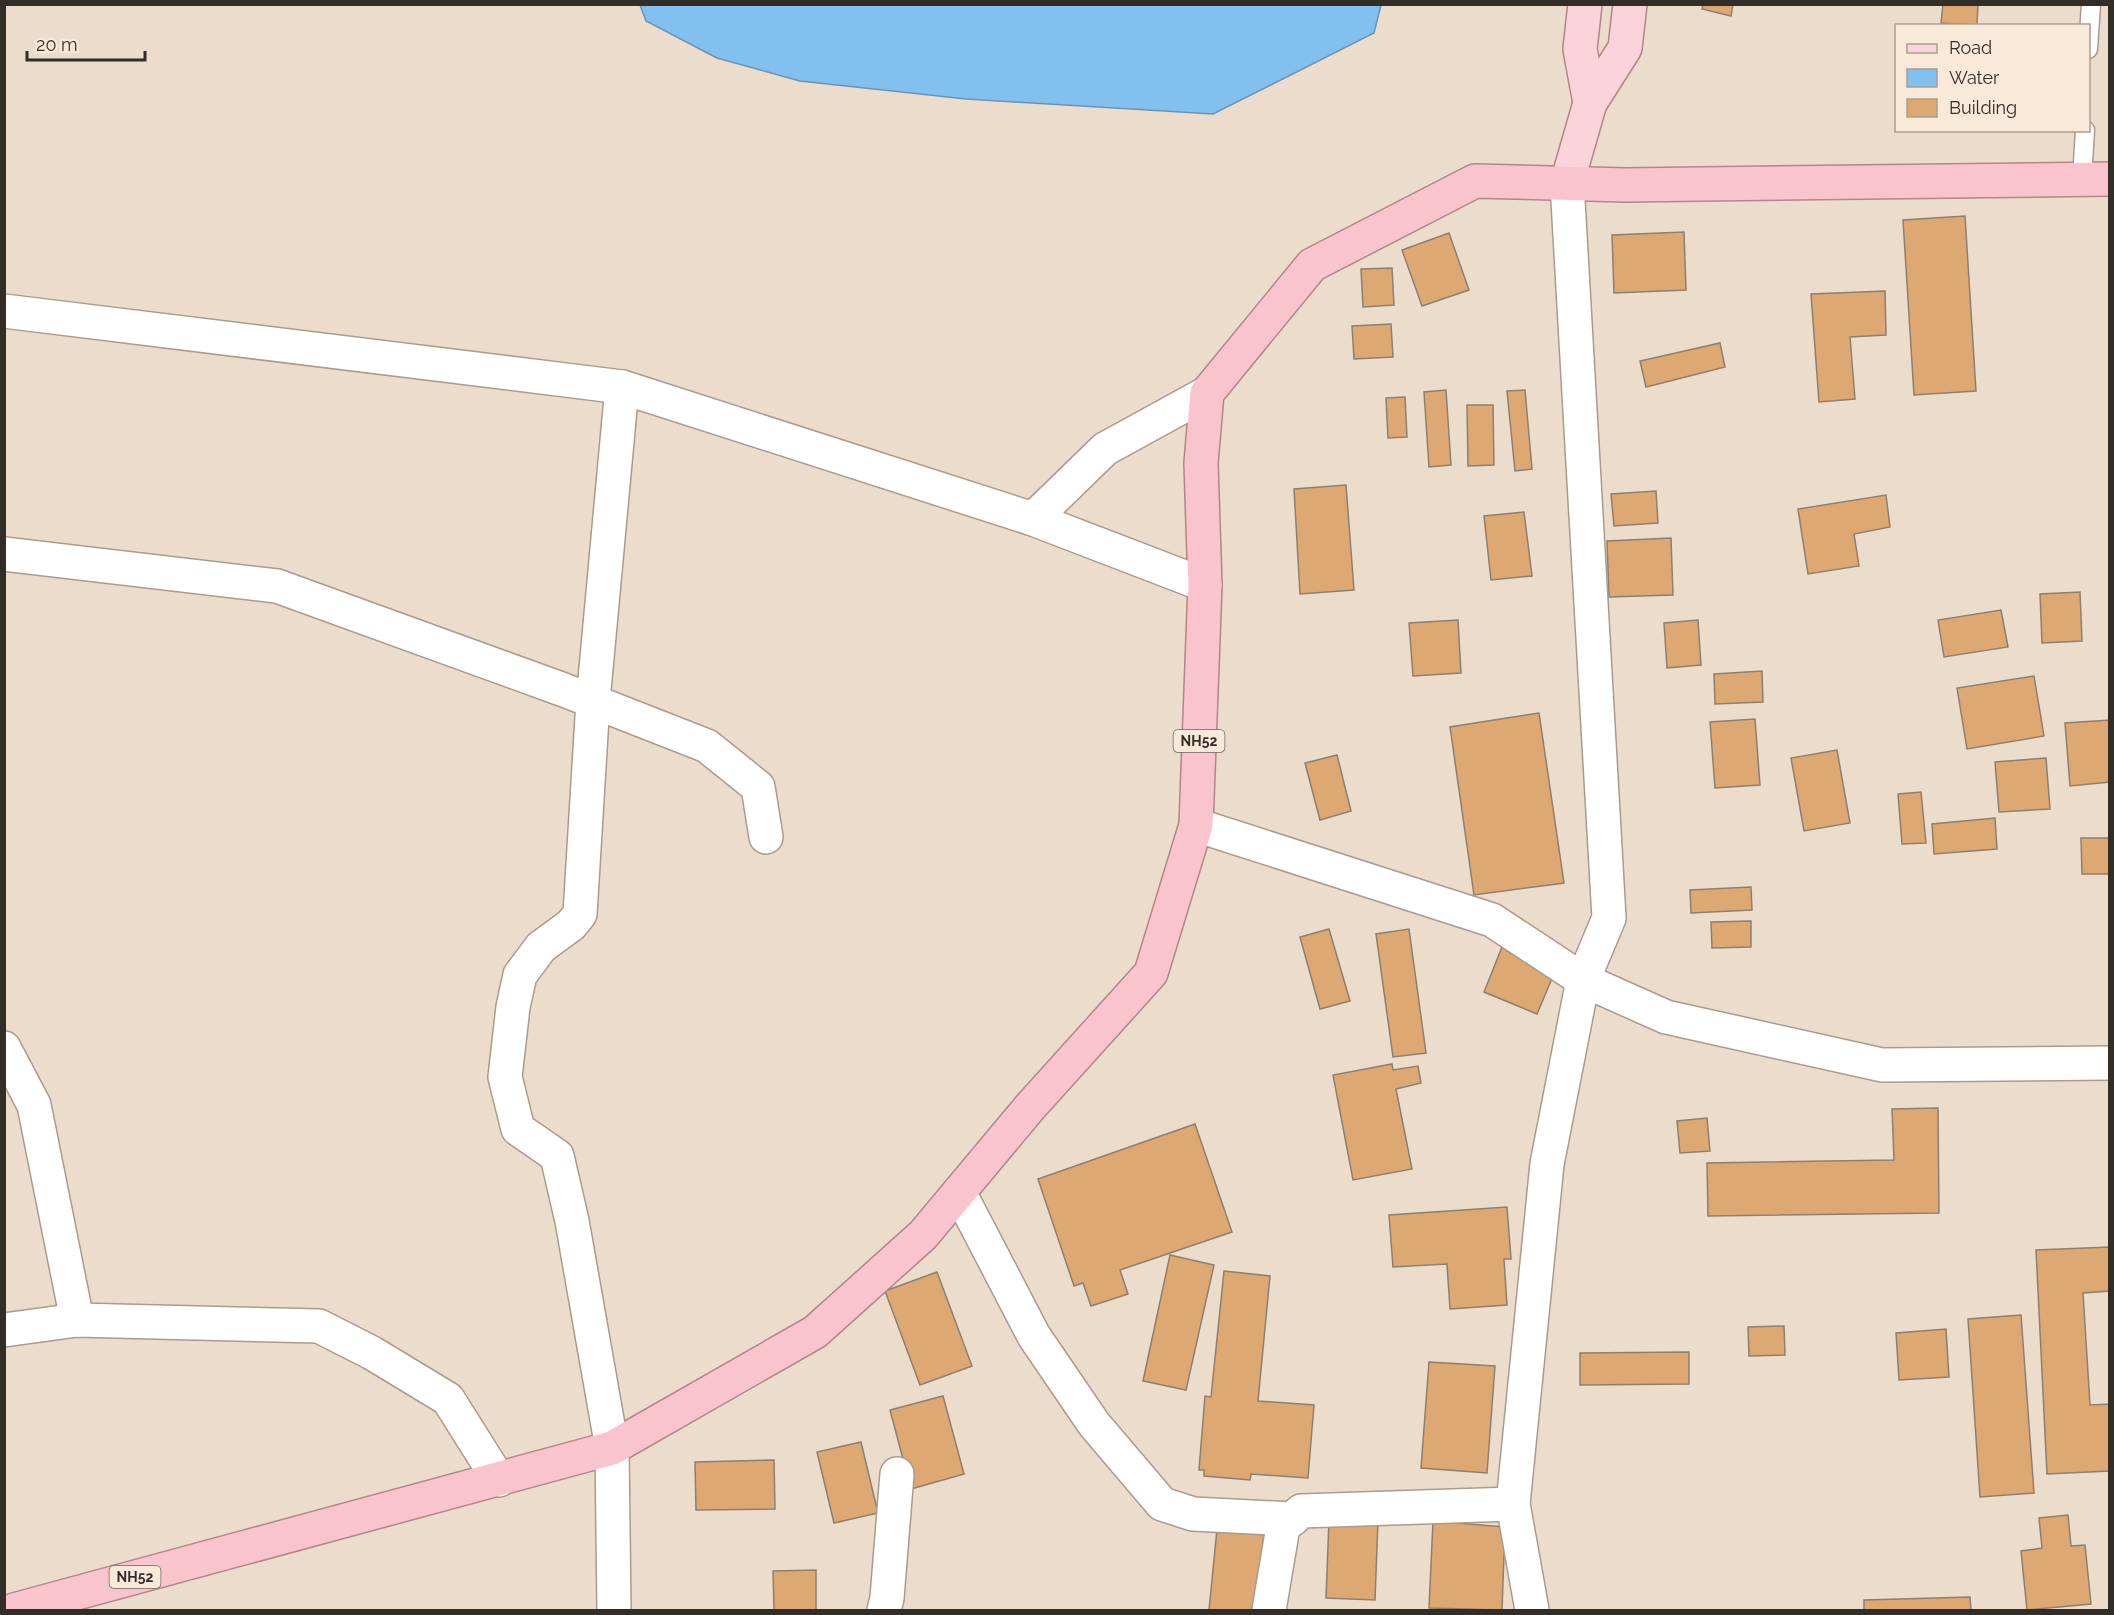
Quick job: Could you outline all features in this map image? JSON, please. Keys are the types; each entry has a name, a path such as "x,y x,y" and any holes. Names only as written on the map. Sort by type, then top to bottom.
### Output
{"highway":[{"path":"1207,393 1312,265 1475,180 1567,183 2096,179"},
{"name":"NH52","path":"14,1611 612,1448 815,1332 923,1234 1030,1107 1151,973 1196,825 1205,585 1201,463 1207,393"}],"main road":[{"path":"1585,4 1580,49 1590,103"},
{"path":"1567,183 1590,103 1625,48 1630,4"}],"street":[{"path":"1532,1611 1513,1504 1547,1164 1583,980 1610,918 1567,183"},
{"path":"4,311 622,387 1033,519 1205,585"},
{"path":"614,1611 612,1448 572,1221 557,1156 518,1129 505,1077 513,1007 520,975 541,947 571,925 580,914 593,701 622,387"},
{"path":"1033,519 1105,449 1207,393"},
{"path":"4,554 278,586 593,701 707,746 758,787 766,837"},
{"path":"1196,825 1492,921 1583,980 1666,1017 1882,1065 2109,1063"},
{"path":"4,1048 34,1105 77,1320"},
{"path":"959,1192 1034,1336 1094,1424 1162,1504 1193,1514 1293,1518"},
{"path":"4,1330 77,1320 319,1326 372,1353 448,1399 499,1480"},
{"path":"884,1611 897,1474"},
{"path":"1269,1611 1283,1527 1301,1511 1513,1504"}],"lane":[{"path":"2090,24 2091,4"},
{"path":"2085,132 2096,179"}],"water":[{"path":"640,5 1381,5 1374,33 1213,114 966,99 800,81 717,58 646,21"}],"building":[{"path":"1703,4 1733,4 1731,16 1702,9"},
{"path":"1943,4 1978,4 1977,24 1941,23"},
{"path":"1965,216 1976,391 1914,395 1903,220"},
{"path":"1684,232 1686,290 1614,293 1612,235"},
{"path":"1449,233 1469,290 1422,306 1402,250"},
{"path":"1392,268 1394,305 1363,307 1361,269"},
{"path":"1885,291 1886,335 1850,337 1855,399 1819,402 1811,294"},
{"path":"1391,324 1393,357 1354,359 1352,326"},
{"path":"1720,343 1725,367 1646,387 1640,361"},
{"path":"1446,390 1451,465 1429,467 1424,392"},
{"path":"1525,390 1532,469 1515,471 1507,391"},
{"path":"1405,397 1407,437 1388,438 1386,398"},
{"path":"1467,405 1493,405 1494,465 1468,466"},
{"path":"1346,485 1354,590 1300,594 1294,489"},
{"path":"1656,491 1658,523 1614,526 1611,494"},
{"path":"1886,495 1890,527 1854,534 1859,566 1808,574 1798,509"},
{"path":"1524,512 1532,576 1491,580 1484,516"},
{"path":"1671,538 1673,595 1609,597 1607,541"},
{"path":"2080,592 2082,641 2042,643 2040,594"},
{"path":"2001,610 2008,647 1944,657 1938,620"},
{"path":"1458,620 1461,673 1413,676 1409,623"},
{"path":"1698,620 1701,665 1667,668 1664,623"},
{"path":"1762,671 1763,702 1715,704 1714,674"},
{"path":"2034,676 2044,736 1967,749 1957,688"},
{"path":"1539,713 1564,883 1474,895 1450,727"},
{"path":"1755,719 1760,785 1715,788 1710,722"},
{"path":"2110,720 2110,782 2070,786 2065,723"},
{"path":"1837,750 1850,823 1804,831 1791,758"},
{"path":"1337,755 1351,811 1320,820 1305,763"},
{"path":"2046,758 2050,809 1999,812 1995,762"},
{"path":"1921,792 1926,843 1902,844 1898,794"},
{"path":"1995,818 1997,849 1934,854 1932,824"},
{"path":"2081,838 2110,838 2110,874 2082,874"},
{"path":"1751,887 1752,910 1691,913 1690,890"},
{"path":"1751,921 1751,947 1712,948 1711,922"},
{"path":"1329,929 1350,1001 1320,1009 1300,937"},
{"path":"1409,929 1426,1053 1393,1057 1376,934"},
{"path":"1502,947 1556,969 1537,1014 1484,992"},
{"path":"1392,1064 1393,1070 1418,1066 1421,1083 1396,1089 1412,1169 1353,1180 1333,1075"},
{"path":"1938,1108 1939,1213 1708,1216 1707,1163 1894,1160 1892,1109"},
{"path":"1707,1118 1710,1151 1680,1153 1677,1121"},
{"path":"1195,1124 1232,1232 1120,1270 1128,1294 1091,1306 1083,1283 1074,1286 1038,1179"},
{"path":"1507,1207 1511,1259 1504,1259 1507,1305 1450,1309 1447,1264 1393,1267 1389,1215"},
{"path":"2110,1247 2110,1291 2083,1293 2090,1405 2110,1404 2110,1471 2047,1474 2036,1250"},
{"path":"1170,1255 1214,1265 1186,1390 1143,1381"},
{"path":"1224,1271 1270,1276 1258,1401 1314,1405 1308,1478 1251,1474 1250,1480 1204,1476 1204,1470 1199,1470 1205,1396 1211,1397"},
{"path":"937,1272 972,1366 920,1385 885,1291"},
{"path":"2021,1315 2034,1493 1980,1497 1968,1319"},
{"path":"1784,1326 1785,1355 1749,1356 1748,1327"},
{"path":"1946,1329 1949,1377 1899,1380 1896,1333"},
{"path":"1689,1352 1689,1384 1580,1385 1580,1353"},
{"path":"1429,1362 1495,1366 1487,1473 1421,1468"},
{"path":"943,1396 964,1474 911,1489 890,1410"},
{"path":"861,1442 878,1513 834,1523 817,1452"},
{"path":"774,1460 775,1509 696,1510 695,1462"},
{"path":"2068,1515 2071,1546 2085,1545 2091,1604 2027,1610 2021,1551 2042,1548 2039,1518"},
{"path":"1218,1519 1265,1524 1256,1610 1209,1610"},
{"path":"1329,1519 1378,1521 1375,1600 1326,1598"},
{"path":"1433,1521 1505,1527 1502,1610 1429,1608"},
{"path":"816,1570 816,1610 774,1610 773,1571"},
{"path":"1970,1597 1971,1610 1864,1610 1864,1600"}]}
